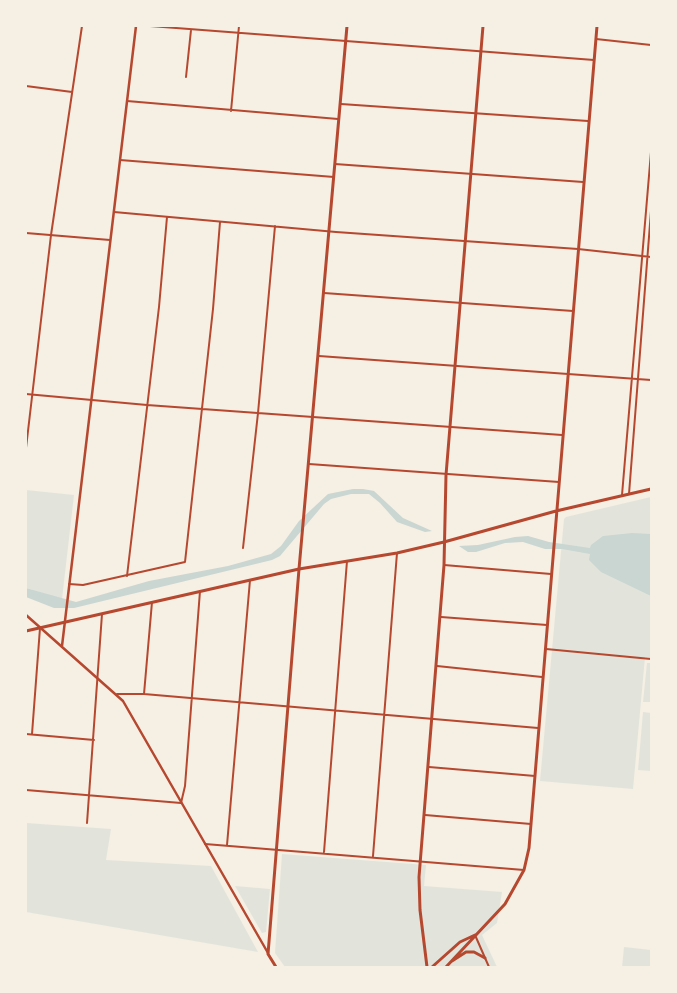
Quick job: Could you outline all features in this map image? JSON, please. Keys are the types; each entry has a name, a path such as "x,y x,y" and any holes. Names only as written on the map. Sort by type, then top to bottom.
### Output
{"main road":[{"path":"276,967 268,954 302,532 314,417 347,26"},
{"path":"427,967 419,897 421,860 441,617 446,475 483,26"},
{"path":"446,967 505,904 524,870 529,848 597,26"},
{"path":"26,631 299,568 397,553 444,542 556,511 651,489"},
{"path":"432,967 460,942 475,935"},
{"path":"449,963 466,952 478,954 485,958"}],"street":[{"path":"26,448 51,235 82,26"},
{"path":"62,646 136,26"},
{"path":"150,26 481,53 594,60"},
{"path":"231,111 239,26"},
{"path":"186,77 191,30"},
{"path":"596,40 651,45"},
{"path":"26,86 72,92"},
{"path":"126,101 339,120"},
{"path":"341,104 588,121"},
{"path":"622,495 651,152"},
{"path":"120,160 334,177"},
{"path":"335,164 583,182"},
{"path":"629,494 651,211"},
{"path":"114,212 220,222 578,249 651,256"},
{"path":"127,576 159,308 167,217"},
{"path":"69,584 83,585 185,562 202,409 220,222"},
{"path":"243,548 258,413 275,226"},
{"path":"26,233 110,240"},
{"path":"324,293 573,311"},
{"path":"319,356 651,380"},
{"path":"26,394 91,401 562,435"},
{"path":"309,464 559,482"},
{"path":"373,856 397,553"},
{"path":"324,852 347,561"},
{"path":"444,565 551,574"},
{"path":"227,845 241,702 250,579"},
{"path":"181,803 185,786 200,592"},
{"path":"144,694 152,602"},
{"path":"87,823 102,614"},
{"path":"26,615 117,694 123,701 268,954"},
{"path":"441,617 547,625"},
{"path":"32,734 40,628"},
{"path":"545,649 651,659"},
{"path":"437,666 542,677"},
{"path":"117,694 144,694 538,728"},
{"path":"26,734 94,740"},
{"path":"429,767 535,776"},
{"path":"26,790 181,803"},
{"path":"425,815 531,824"},
{"path":"205,844 324,852 524,870"},
{"path":"475,935 489,967"}],"shaded area":[{"path":"353,489 374,491 403,518 432,531 425,532 397,522 380,503 369,494 351,494 331,499 324,504 280,556 272,560 74,608 54,608 26,597 26,588 76,602 149,581 228,566 271,554 281,546 299,521 328,494"},
{"path":"26,490 74,495 62,599 26,588"},
{"path":"651,497 651,658 645,657 633,789 540,781 564,519 566,517"},
{"path":"632,533 651,534 651,596 601,572 589,560 590,554 562,549 545,549 523,542 505,543 476,552 468,552 459,546 478,545 515,537 528,536 549,542 590,548 591,545 603,536"},
{"path":"647,663 651,663 651,702 643,702"},
{"path":"643,712 651,713 651,771 638,770"},
{"path":"26,823 111,829 106,860 211,866 258,952 26,912"},
{"path":"282,854 426,865 424,886 502,892 497,923 482,935 497,967 285,967 275,953"},
{"path":"235,886 270,889 266,932 262,933"},
{"path":"624,947 651,950 651,967 622,967"}]}
